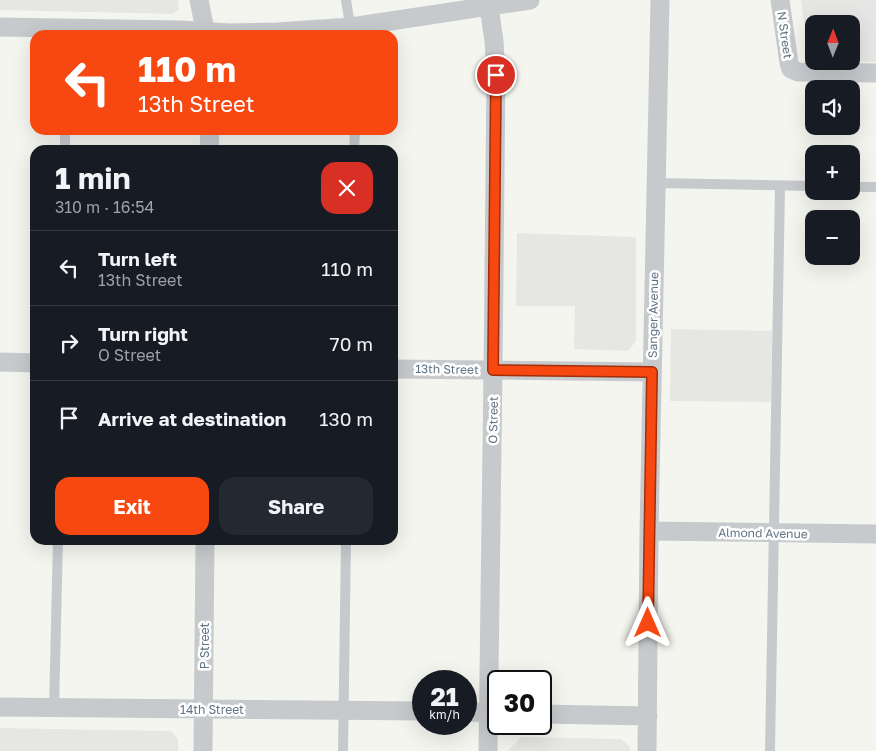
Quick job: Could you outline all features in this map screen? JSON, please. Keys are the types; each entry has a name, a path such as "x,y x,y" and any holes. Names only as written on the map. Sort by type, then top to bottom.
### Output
{"street":[{"path":"199,0 204,30"},
{"path":"356,30 489,3 530,0"},
{"name":"Sanger Avenue","path":"647,751 649,531 660,0"},
{"name":"N Street","path":"780,0 788,63 791,69 798,72 876,73"},
{"name":"O Street","path":"489,3 496,75 493,370 494,670"},
{"path":"0,27 40,30"},
{"path":"0,362 30,363"},
{"name":"13th Street","path":"398,368 652,372"},
{"name":"Almond Avenue","path":"649,531 876,534"},
{"name":"P Street","path":"203,751 205,545"},
{"name":"14th Street","path":"0,707 412,711"},
{"path":"552,714 648,716"},
{"name":"O Street","path":"488,751 491,735"}],"lane":[{"path":"346,0 351,30"},
{"path":"656,183 805,186"},
{"path":"770,751 780,186"},
{"path":"860,187 876,187"},
{"path":"54,708 58,545"},
{"path":"344,751 346,545"}],"shaded area":[{"path":"0,0 178,0 179,9 173,14 0,10"},
{"path":"801,0 876,0 876,62 860,62 860,15 805,15 805,28"},
{"path":"517,233 636,237 636,341 628,351 574,349 575,306 516,306"},
{"path":"671,329 772,331 771,402 670,401"},
{"path":"0,728 171,731 178,739 178,751 0,751"},
{"path":"521,737 621,739 630,747 630,751 509,751"}],"route":[{"path":"496,75 493,370 652,372 648,623"}]}
